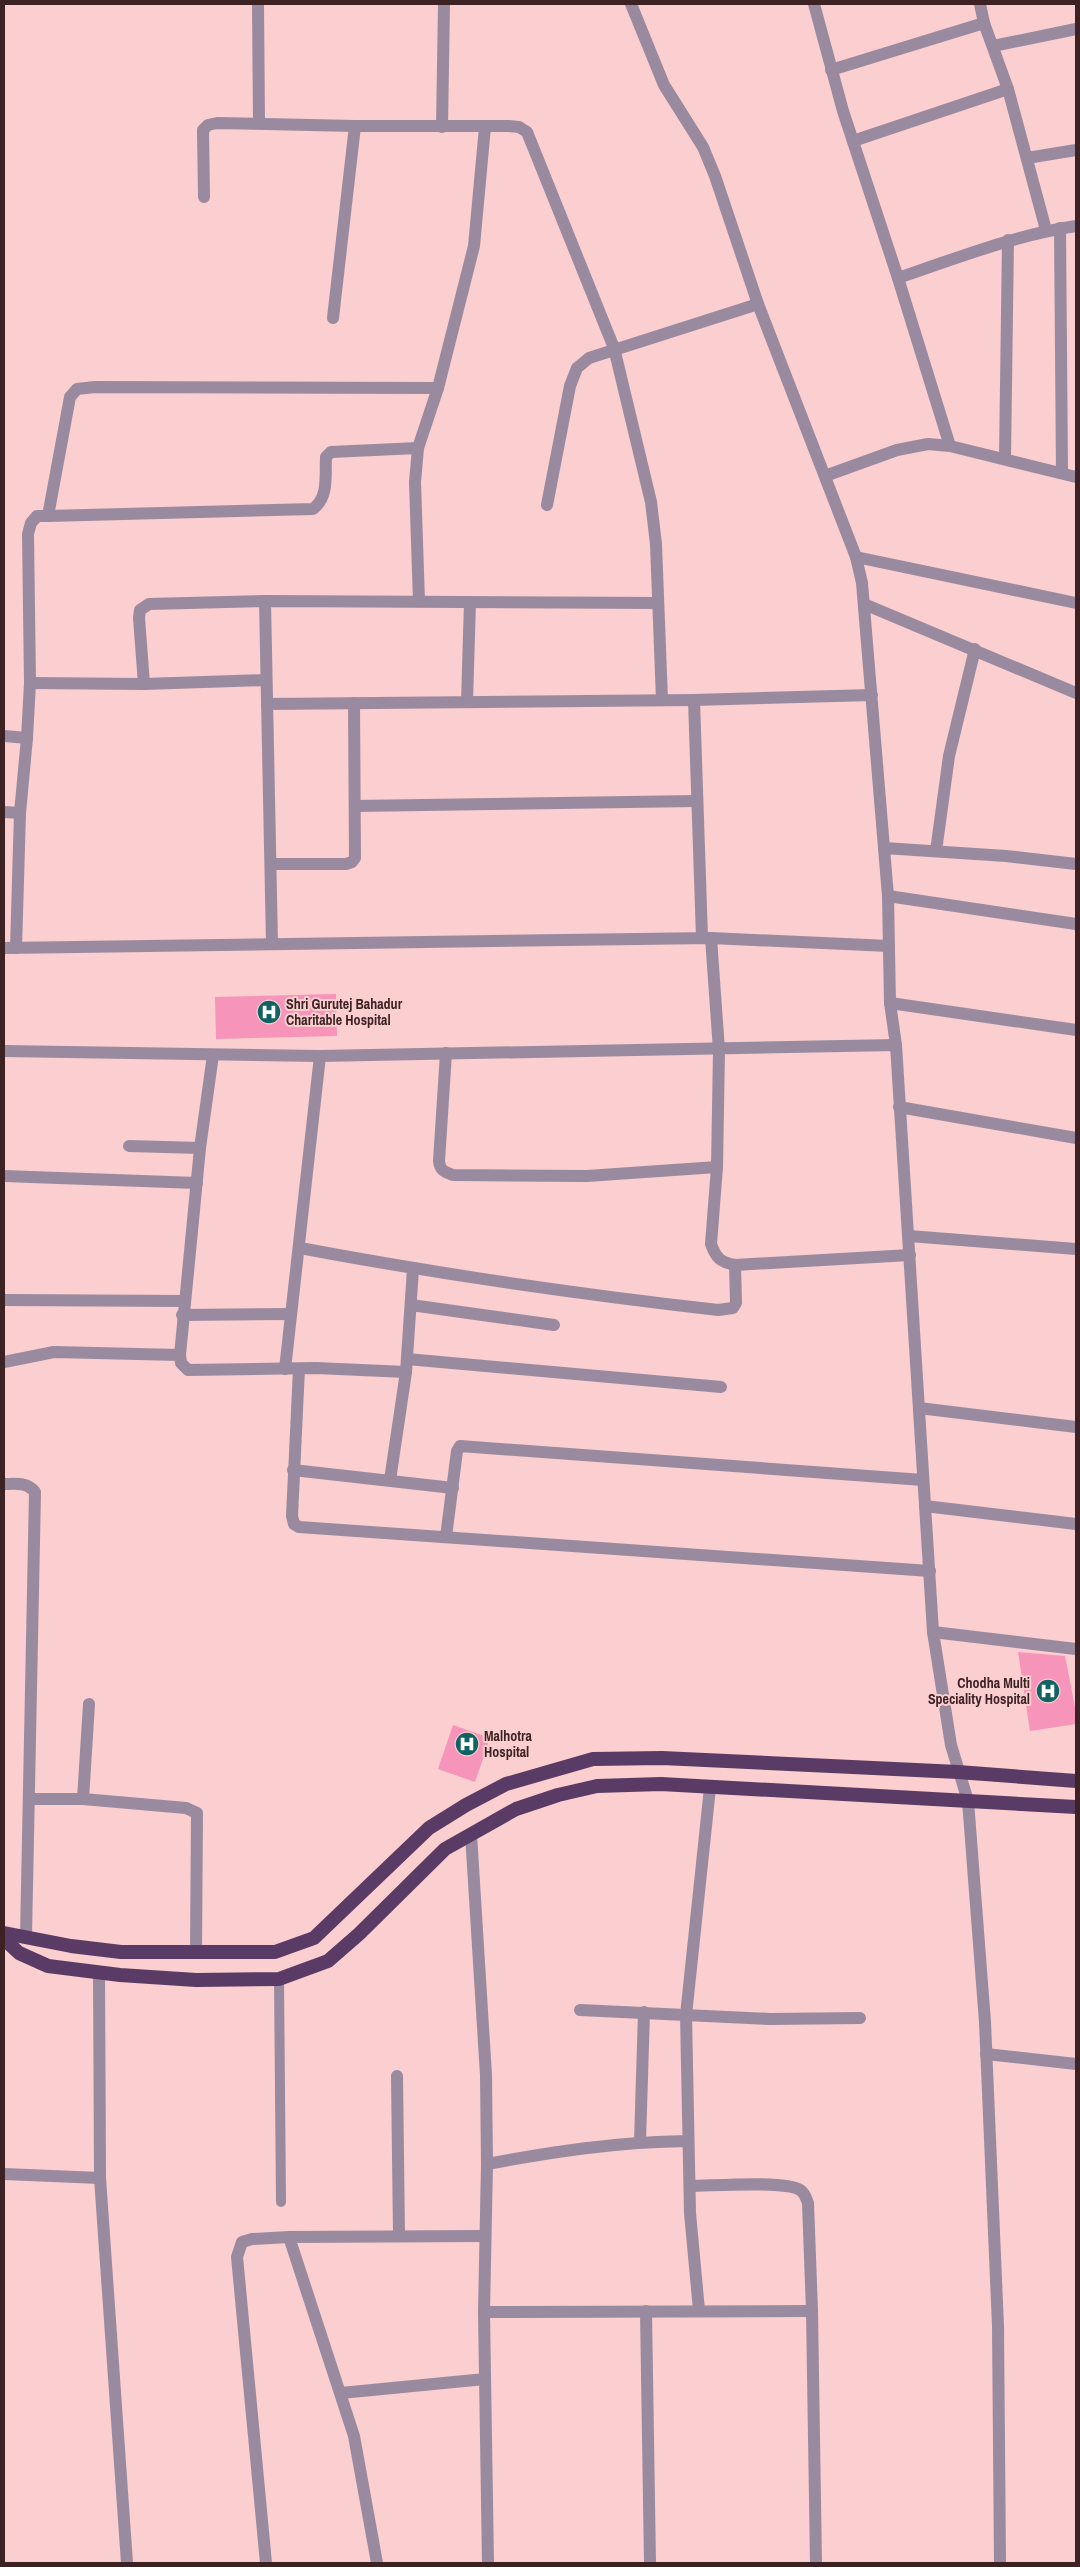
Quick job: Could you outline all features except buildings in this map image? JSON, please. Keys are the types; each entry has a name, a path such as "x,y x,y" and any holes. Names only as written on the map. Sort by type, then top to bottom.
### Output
{"highway":[{"path":"4,1933 71,1946 121,1952 275,1952 314,1938 429,1828 466,1805 506,1784 593,1759 662,1758 958,1772 1076,1781"},
{"path":"4,1939 19,1953 48,1966 196,1980 279,1979 328,1961 359,1934 445,1849 516,1809 597,1786 661,1784 1076,1807"}],"street":[{"path":"258,4 259,123"},
{"path":"442,127 444,4"},
{"path":"631,4 664,85 706,154 758,304 856,557 864,604 888,896 890,1003 896,1045 933,1632 951,1745 968,1801 986,2054 998,2326 1000,2563"},
{"path":"814,4 831,70 950,446"},
{"path":"980,4 984,23 1008,90 1046,230"},
{"path":"831,70 984,23"},
{"path":"992,46 1076,29"},
{"path":"853,141 1008,90"},
{"path":"204,197 203,130 208,125 217,123 519,127 526,132 614,348 654,521 662,700"},
{"path":"333,318 355,126"},
{"path":"419,601 415,482 418,448 438,388 474,246 485,127"},
{"path":"1027,158 1076,150"},
{"path":"898,278 1008,240 1046,230 1076,226"},
{"path":"1060,228 1062,474"},
{"path":"1005,458 1008,240"},
{"path":"547,506 570,386 577,368 588,358 614,348 758,304"},
{"path":"48,516 70,397 77,389 95,387 438,388"},
{"path":"825,476 897,450 928,444 950,446 1005,458 1076,477"},
{"path":"418,448 331,452 326,457 324,495 320,504 312,508 37,516 31,522 28,534 30,683 10,948 706,938 888,946"},
{"path":"856,557 1076,603"},
{"path":"144,684 139,618 144,606 149,604 265,601 658,603"},
{"path":"265,601 272,944"},
{"path":"467,702 470,602"},
{"path":"864,604 1076,693"},
{"path":"936,851 949,756 975,649"},
{"path":"30,683 144,684 266,680"},
{"path":"267,704 694,700 872,696"},
{"path":"694,700 697,801 706,938 719,1050 717,1167 710,1244 721,1262 735,1265 910,1255"},
{"path":"271,864 352,862 356,854 354,703"},
{"path":"4,736 26,738"},
{"path":"355,806 697,801"},
{"path":"4,812 20,813"},
{"path":"884,848 1076,864"},
{"path":"888,896 1076,924"},
{"path":"890,1003 1076,1030"},
{"path":"4,1051 320,1056 719,1050 896,1045"},
{"path":"446,1053 440,1161 440,1167 444,1172 454,1174 587,1176 717,1167"},
{"path":"213,1055 200,1148 182,1315 180,1355 181,1363 188,1370 299,1369 406,1365 721,1387"},
{"path":"285,1368 300,1248 320,1056"},
{"path":"899,1107 1076,1138"},
{"path":"129,1146 200,1148"},
{"path":"4,1176 196,1183"},
{"path":"909,1236 1076,1249"},
{"path":"300,1248 413,1269 564,1292 718,1310 733,1308 736,1303 735,1265"},
{"path":"390,1480 406,1365 413,1269"},
{"path":"4,1300 184,1301"},
{"path":"411,1305 554,1325"},
{"path":"182,1315 291,1314"},
{"path":"4,1362 54,1352 180,1355"},
{"path":"299,1369 292,1516 294,1524 299,1527 930,1571"},
{"path":"919,1408 1076,1427"},
{"path":"446,1537 457,1451 460,1446 923,1480"},
{"path":"293,1470 453,1488"},
{"path":"4,1484 24,1484 31,1486 35,1492 31,1799 26,1936"},
{"path":"925,1506 1076,1524"},
{"path":"933,1632 1076,1649"},
{"path":"83,1799 89,1704"},
{"path":"699,2310 688,2142 686,2015 710,1788"},
{"path":"31,1799 83,1799 186,1808 197,1813 196,1953"},
{"path":"471,1834 486,2075 487,2164 484,2236 484,2312 488,2563"},
{"path":"99,1972 100,2178 126,2563"},
{"path":"580,2010 770,2019 860,2018"},
{"path":"640,2142 644,2012"},
{"path":"986,2054 1076,2064"},
{"path":"397,2076 399,2236"},
{"path":"487,2164 566,2149 640,2142 688,2142"},
{"path":"4,2174 100,2178"},
{"path":"690,2186 777,2185 794,2187 802,2191 808,2203 812,2310 816,2563"},
{"path":"266,2563 236,2257 242,2242 252,2239 288,2237 484,2236"},
{"path":"288,2237 354,2436 376,2563"},
{"path":"484,2312 812,2310"},
{"path":"646,2311 650,2563"},
{"path":"341,2393 485,2379"}],"lane":[{"path":"279,1979 281,2202"}],"place":[{"name":"Shri Gurutej Bahadur Charitable Hospital","path":"269,1012"},
{"name":"Chodha Multi Speciality Hospital","path":"1048,1691"},
{"name":"Malhotra Hospital","path":"467,1744"}]}
